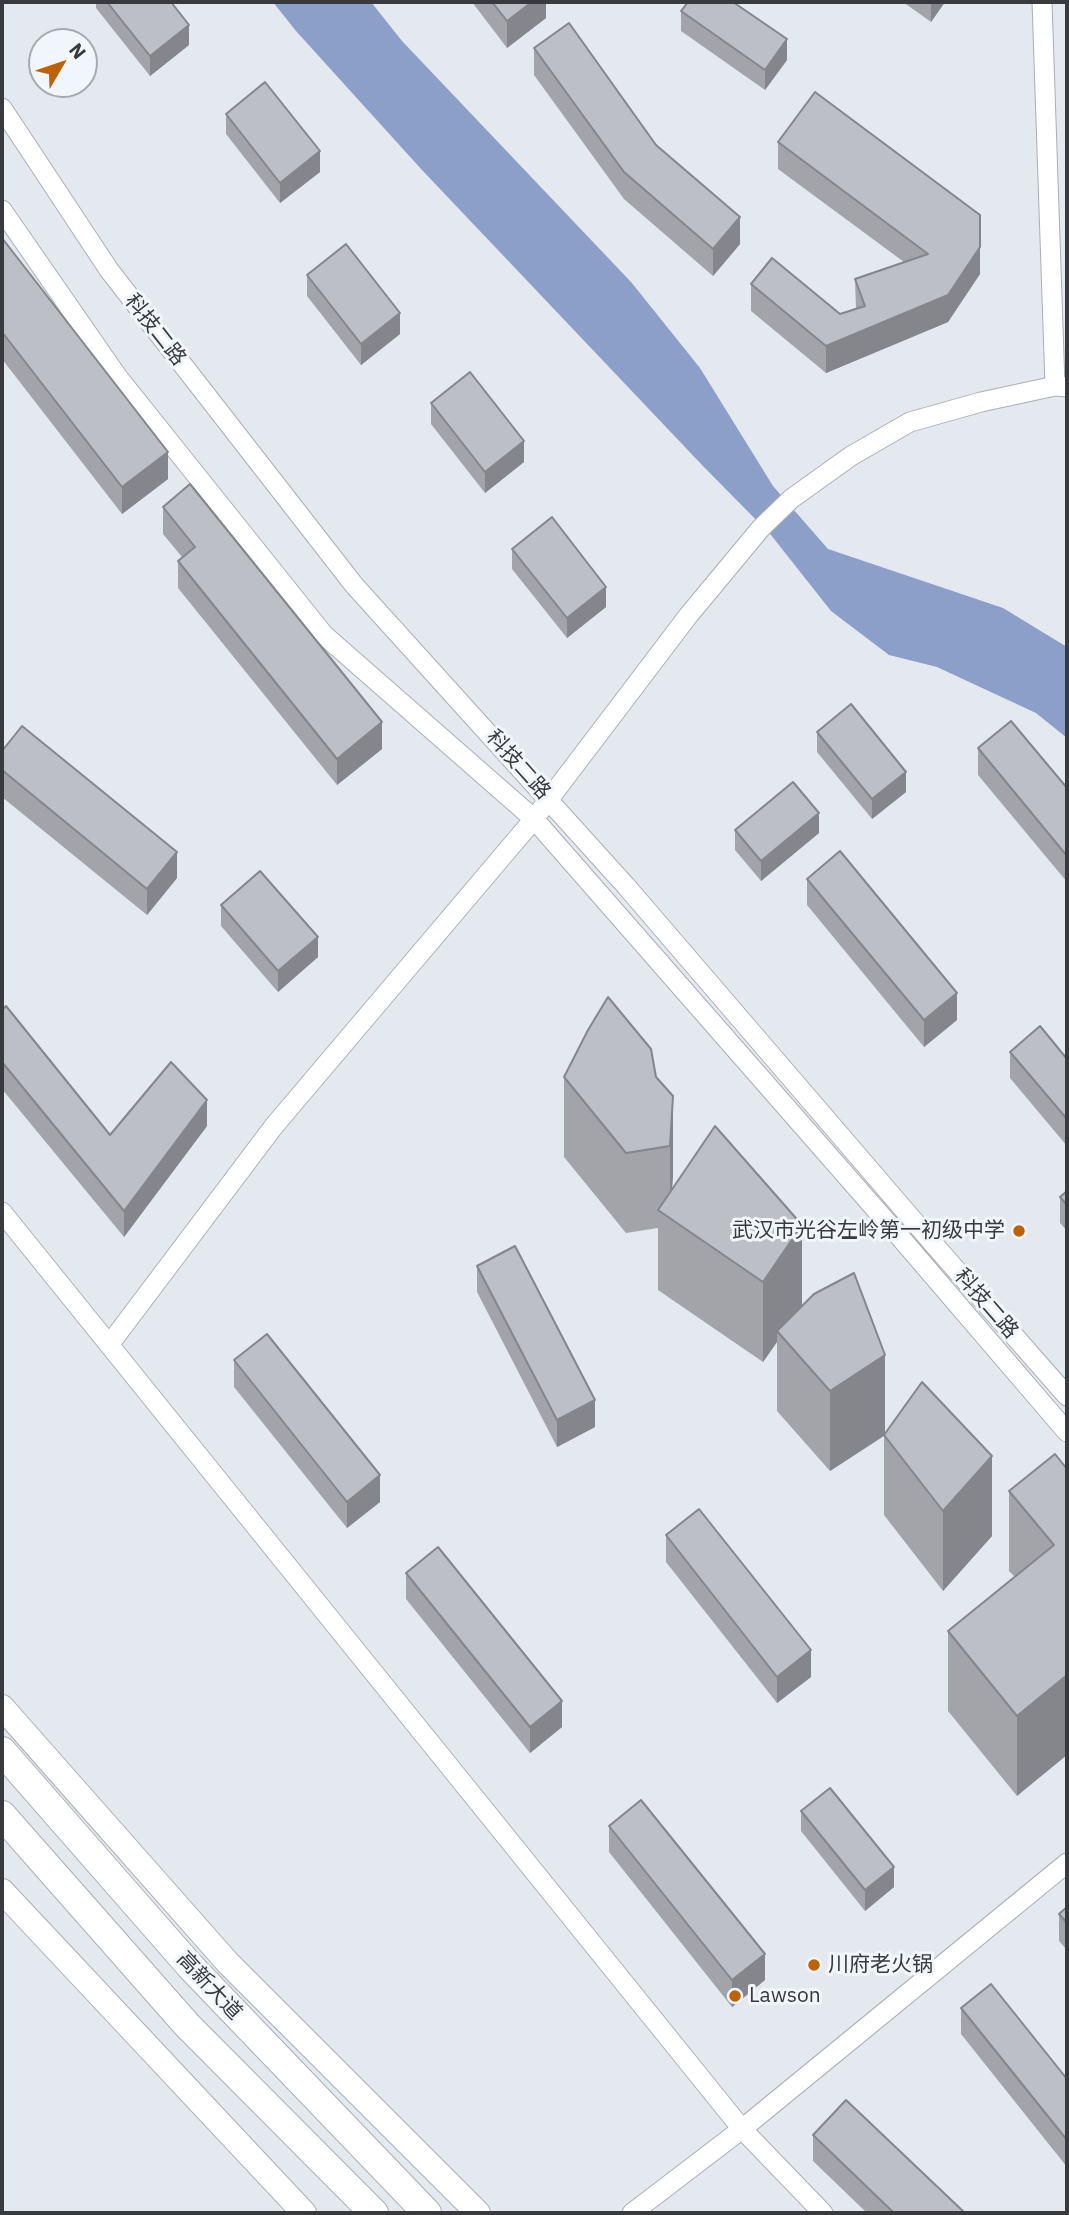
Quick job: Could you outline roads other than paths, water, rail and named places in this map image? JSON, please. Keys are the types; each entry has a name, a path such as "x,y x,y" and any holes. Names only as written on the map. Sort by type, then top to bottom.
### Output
{"highway":[{"name":"高新大道","path":"2,1751 190,1966 426,2213"},
{"name":"高新大道","path":"2,1815 187,2025 374,2213"}],"main road":[{"path":"2,1707 228,1963 478,2213"},
{"path":"2,1891 304,2213"}],"street":[{"path":"109,1345 274,1126 534,819 688,616 761,528 791,499 851,456 910,422 982,402 1061,387 1042,2"},
{"name":"科技二路","path":"2,108 109,270 354,584 626,886 1067,1396"},
{"name":"科技二路","path":"2,210 117,376 324,635 534,819 890,1225 1067,1432"},
{"path":"2,1212 742,2129 823,2213"},
{"path":"632,2213 742,2129 1067,1863"}],"water":[{"path":"273,2 371,2 402,41 631,282 700,368 773,486 828,549 1003,608 1067,647 1067,738 1036,713 937,667 889,655 831,611 771,535 422,170"}],"place":[{"name":"武汉市光谷左岭第一初级中学","path":"1019,1231"},
{"name":"川府老火锅","path":"814,1965"},
{"name":"Lawson","path":"735,1996"}]}
